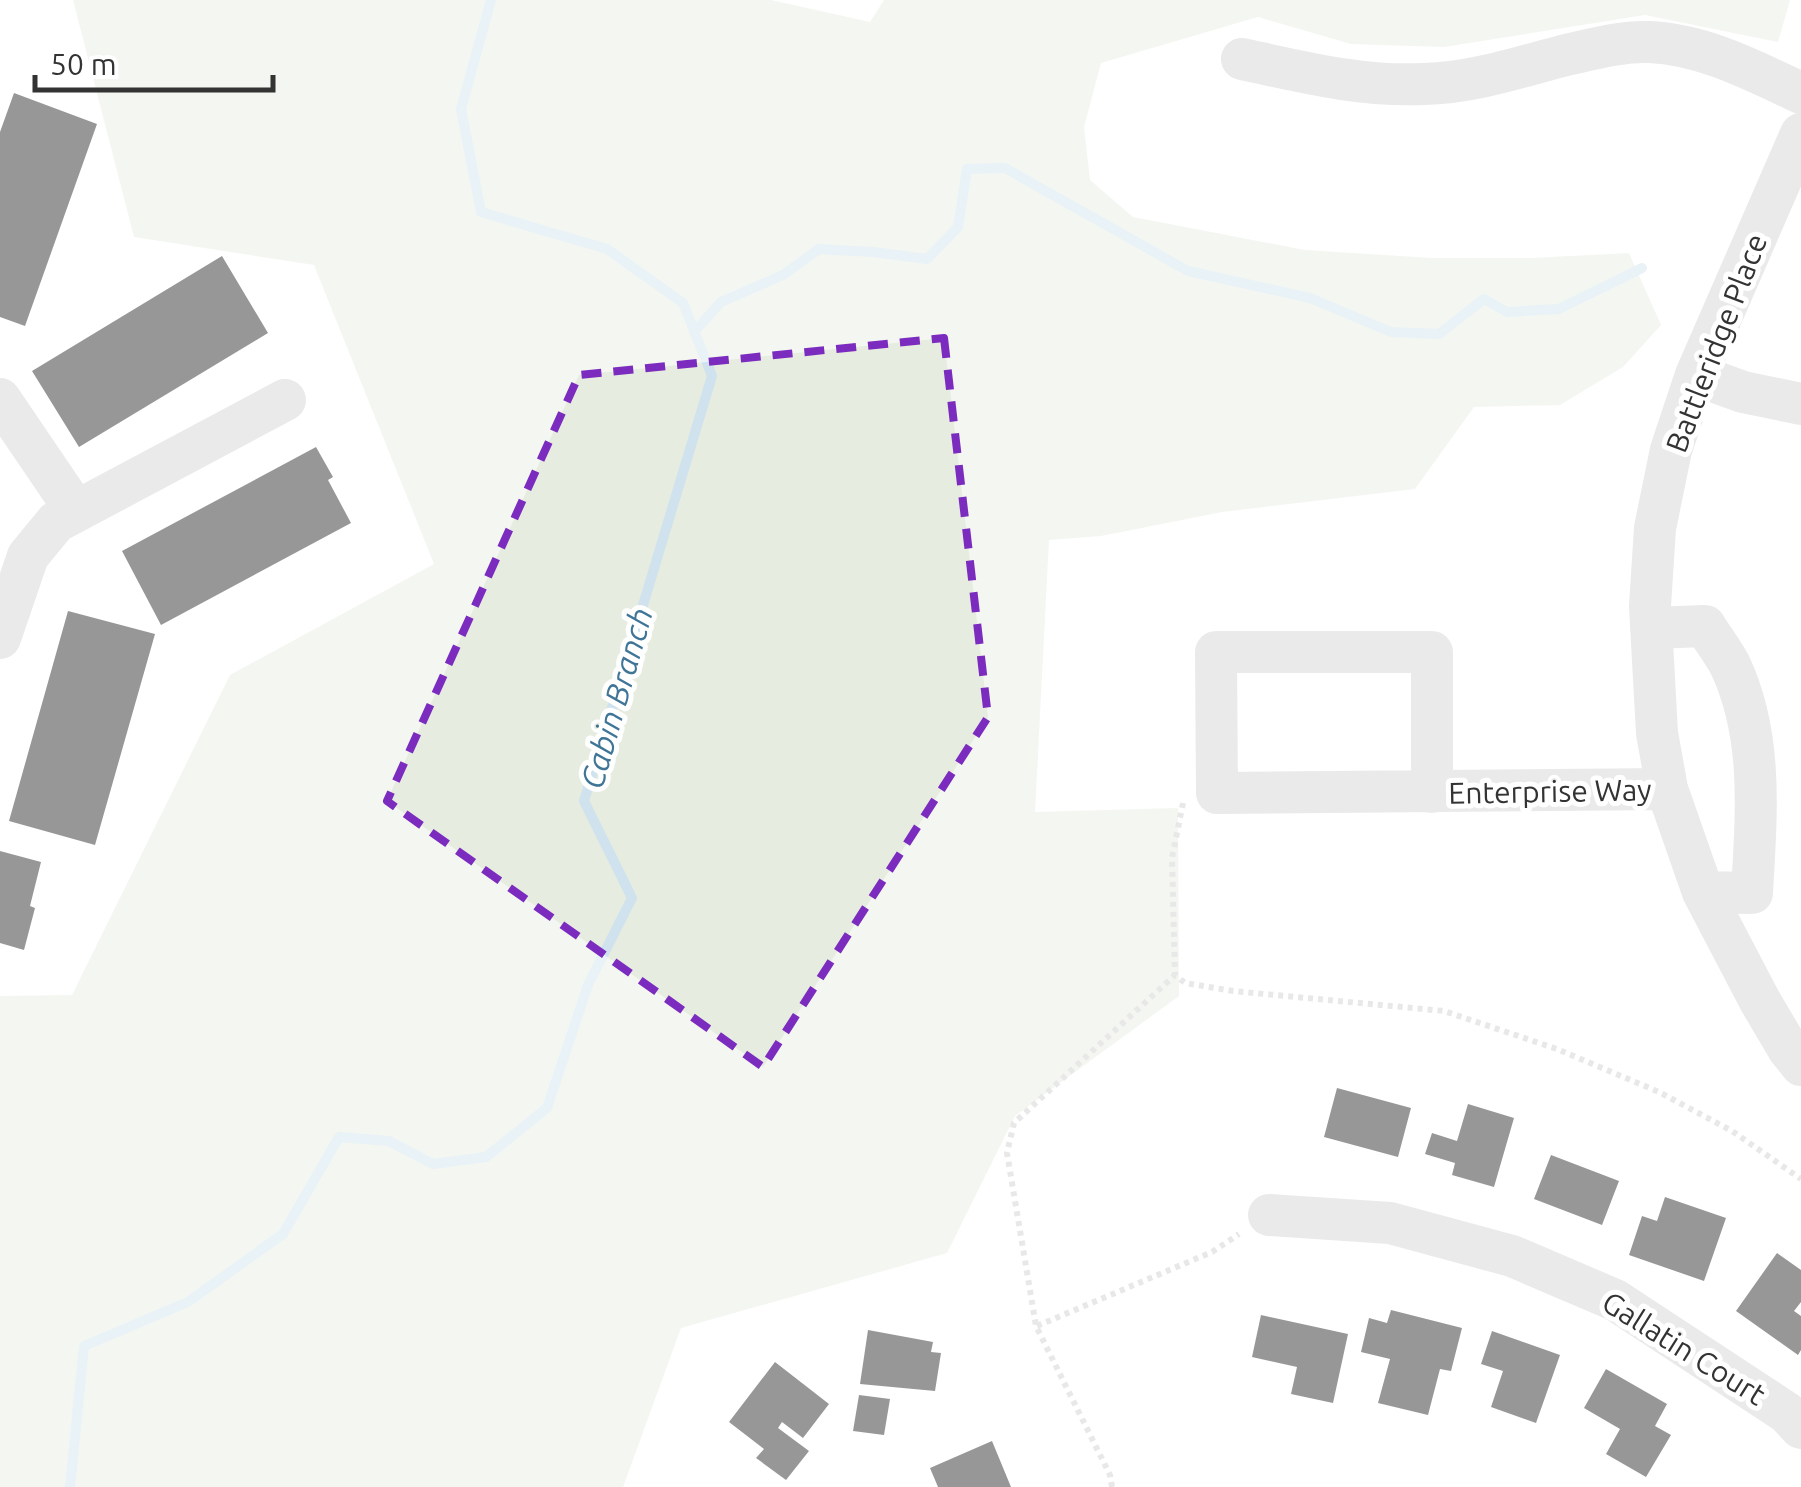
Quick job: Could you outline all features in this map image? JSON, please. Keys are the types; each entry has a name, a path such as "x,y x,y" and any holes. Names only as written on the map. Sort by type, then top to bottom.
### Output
{"street":[{"path":"1242,59 1336,80 1424,84 1486,76 1602,46 1649,42 1696,49 1801,93"},
{"name":"Battleridge Place","path":"1801,134 1696,376 1671,450 1655,528 1650,606 1657,733 1667,789 1703,892 1760,1001 1801,1065"},
{"path":"1696,376 1742,392 1801,404"},
{"path":"0,398 14,449 76,511"},
{"path":"0,638 28,556 56,522 285,400"},
{"path":"1651,628 1705,626 1730,665 1749,719 1757,789 1752,893 1703,892"},
{"name":"Enterprise Way","path":"1432,792 1432,652 1216,652 1216,794 1432,792 1667,789"},
{"name":"Gallatin Court","path":"1270,1214 1390,1223 1512,1256 1615,1300 1787,1414 1801,1428"}],"path":[{"path":"1112,1487 1110,1475 1036,1326 1007,1153 1014,1123 1175,975 1172,858"},
{"path":"1175,975 1185,983 1233,991 1444,1010 1557,1049 1659,1092 1732,1131 1801,1179"},
{"path":"1036,1326 1212,1252 1270,1214"}],"highlighted area":[{"path":"944,338 988,717 763,1067 387,801 579,375"}],"shaded area":[{"path":"73,0 771,0 870,22 884,0 1790,0 1778,42 1645,15 1444,47 1351,44 1258,17 1101,63 1084,127 1090,180 1133,217 1305,250 1432,258 1629,253 1661,325 1623,367 1560,405 1474,407 1415,489 1222,512 1101,536 1049,540 1035,812 1178,808 1179,996 1015,1116 947,1253 681,1328 623,1487 0,1487 0,996 72,995 230,675 434,564 314,265 134,237"}],"building":[{"path":"14,93 97,124 25,326 0,317 0,132"},
{"path":"222,256 268,333 79,447 32,371"},
{"path":"316,447 351,523 161,625 122,551"},
{"path":"68,611 155,634 95,845 9,821"},
{"path":"0,851 41,862 24,950 0,943"},
{"path":"1337,1088 1411,1108 1398,1157 1324,1137"},
{"path":"1468,1104 1514,1118 1494,1187 1452,1175 1455,1163 1425,1154 1432,1133 1457,1141"},
{"path":"1551,1155 1619,1181 1602,1225 1534,1199"},
{"path":"1665,1197 1726,1218 1704,1281 1629,1255 1642,1216 1657,1221"},
{"path":"1777,1253 1801,1270 1801,1302 1794,1311 1801,1316 1798,1355 1736,1311"},
{"path":"1391,1310 1462,1328 1451,1371 1440,1369 1428,1415 1378,1403 1390,1359 1361,1352 1369,1318 1387,1323"},
{"path":"1261,1315 1348,1334 1333,1403 1291,1394 1297,1367 1252,1357"},
{"path":"868,1330 933,1342 931,1352 941,1353 935,1391 860,1384"},
{"path":"1492,1331 1560,1355 1536,1423 1491,1407 1503,1371 1481,1364"},
{"path":"775,1362 829,1404 803,1438 782,1422 778,1428 809,1451 786,1480 756,1458 764,1449 729,1422"},
{"path":"1606,1369 1667,1404 1655,1426 1671,1435 1646,1477 1606,1454 1620,1429 1584,1408"},
{"path":"859,1395 890,1399 884,1435 853,1431"},
{"path":"992,1441 1011,1487 938,1487 930,1468"}],"waterway":[{"name":"Cabin Branch","path":"70,1487 84,1346 188,1302 283,1234 339,1137 389,1141 433,1164 486,1157 547,1108 588,985 632,898 584,801 712,376 683,303 607,249 481,212 461,109 491,0"},
{"path":"694,332 721,302 783,275 819,249 927,259 958,227 967,169 1005,168 1188,271 1310,298 1391,332 1439,334 1484,299 1507,312 1559,309 1642,268"}]}
